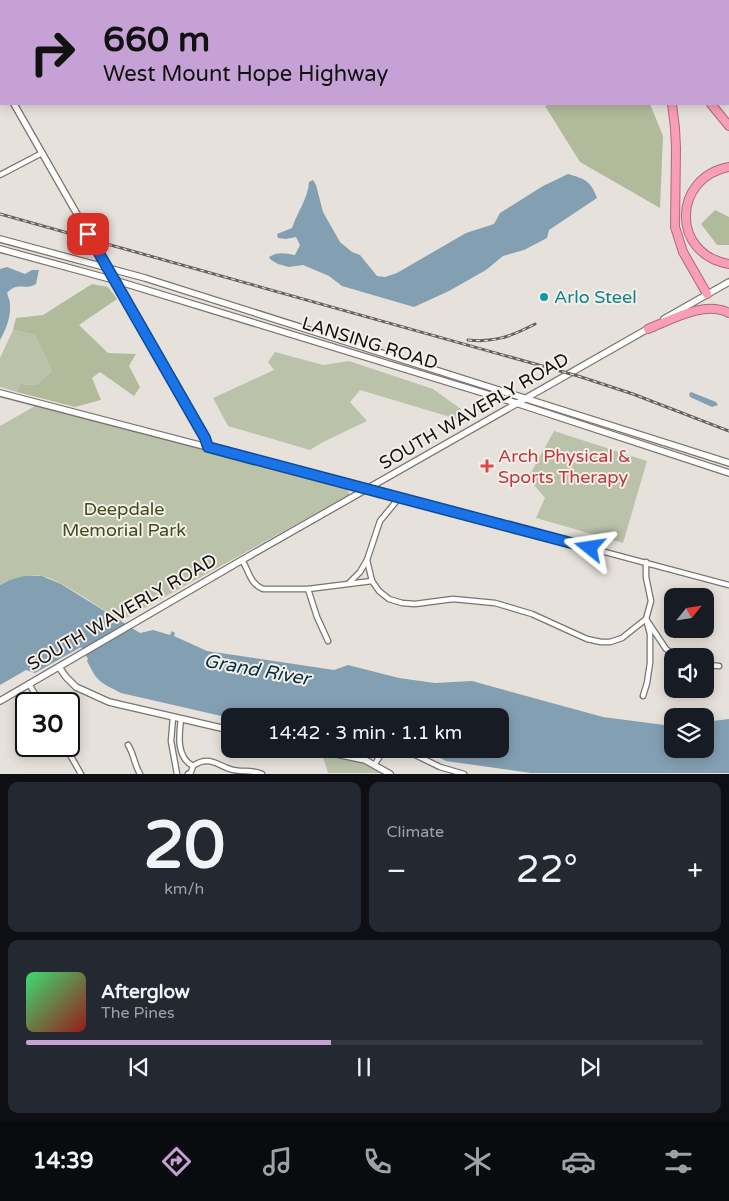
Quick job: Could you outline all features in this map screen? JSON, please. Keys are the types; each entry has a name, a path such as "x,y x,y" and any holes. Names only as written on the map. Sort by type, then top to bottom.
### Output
{"highway":[{"path":"672,105 676,128 675,227 683,252 708,294"},
{"path":"712,105 729,126"},
{"path":"729,166 711,172 697,183 690,196 685,216 688,231 698,248 714,260 729,264"},
{"path":"648,329 702,308 716,308 729,313"}],"main road":[{"path":"15,105 205,438 208,447"},
{"name":"LANSING ROAD","path":"0,239 145,278 729,463"},
{"name":"LANSING ROAD","path":"0,249 114,280 516,404 729,473"},
{"name":"SOUTH WAVERLY ROAD","path":"0,701 242,560 729,282"},
{"path":"0,393 368,489"},
{"path":"59,667 76,687 94,696 122,706 221,728"},
{"path":"356,758 375,764 390,774"}],"street":[{"path":"0,175 42,153"},
{"path":"368,489 729,585"},
{"path":"348,584 360,572 367,560 380,522 399,498"},
{"path":"242,560 250,578 258,587 264,590 308,589 372,582"},
{"path":"367,560 372,582 389,599 402,604 453,599 495,603 532,614 587,639 601,642 610,642 622,638 646,619"},
{"path":"643,696 648,683 650,663 650,634 646,619 651,602 646,576 646,562"},
{"path":"308,589 317,617 328,641"},
{"path":"646,619 665,648"},
{"path":"714,666 719,666"},
{"path":"29,684 34,692"},
{"path":"173,717 171,741 177,774"},
{"path":"181,719 179,741 182,756 187,763 193,766"},
{"path":"128,745 133,753 140,774"},
{"path":"71,757 81,774"},
{"path":"375,764 379,758"},
{"path":"422,758 440,767 464,774"},
{"path":"188,774 193,766 199,762 207,761 230,769 254,771 262,774"}],"green space":[{"path":"650,105 663,136 660,208 580,162 545,106"},
{"path":"715,210 729,217 729,245 717,245 701,224"},
{"path":"92,284 108,287 117,299 79,325 108,353 136,354 129,366 140,387 134,396 100,372 92,378 101,400 75,407 17,392 20,384 37,385 52,371 35,335 13,330 16,318 43,315"},
{"path":"13,330 35,335 52,371 37,385 20,384 17,392 0,387 0,358"},
{"path":"275,352 323,365 349,361 433,389 461,409 457,419 360,390 350,402 367,421 310,450 228,426 213,398 274,370 268,362"},
{"name":"Deepdale Memorial Park","path":"35,406 347,488 349,495 121,621 70,588 49,578 42,576 27,577 0,585 0,426"},
{"path":"554,431 647,461 623,543 536,518 545,498 528,478"},
{"path":"323,758 340,758 363,763 383,773 328,773"}],"water":[{"path":"568,174 579,177 590,184 597,198 549,230 547,238 524,250 503,256 486,270 449,291 414,307 342,286 329,276 303,265 289,267 278,264 269,257 279,253 295,255 300,245 296,237 278,238 277,234 292,228 307,194 309,182 313,180 323,212 340,242 352,252 360,255 377,276 385,277 397,273 466,233 494,224 500,213 543,186"},
{"path":"7,267 25,274 32,270 39,270 36,284 11,289 7,293 10,303 10,314 0,340 0,269"},
{"path":"691,392 716,402 718,405 712,407 690,397 689,394"},
{"name":"Grand River","path":"24,576 42,576 61,584 140,633 153,630 170,635 172,631 175,633 174,636 207,651 334,670 348,665 399,678 435,683 472,681 603,717 664,725 664,758 714,758 714,721 729,719 729,773 531,773 446,761 440,758 509,758 509,708 221,708 221,716 121,693 97,678 81,647 35,673 26,670 0,685 0,585"}],"railway":[{"path":"0,214 578,376 633,394 729,431"},
{"path":"468,340 477,341 503,338 535,324"}],"place":[{"name":"Arlo Steel","path":"544,297"},
{"name":"Arch Physical & Sports Therapy","path":"487,466"}],"route":[{"path":"88,234 205,438 208,447 590,548"}]}
